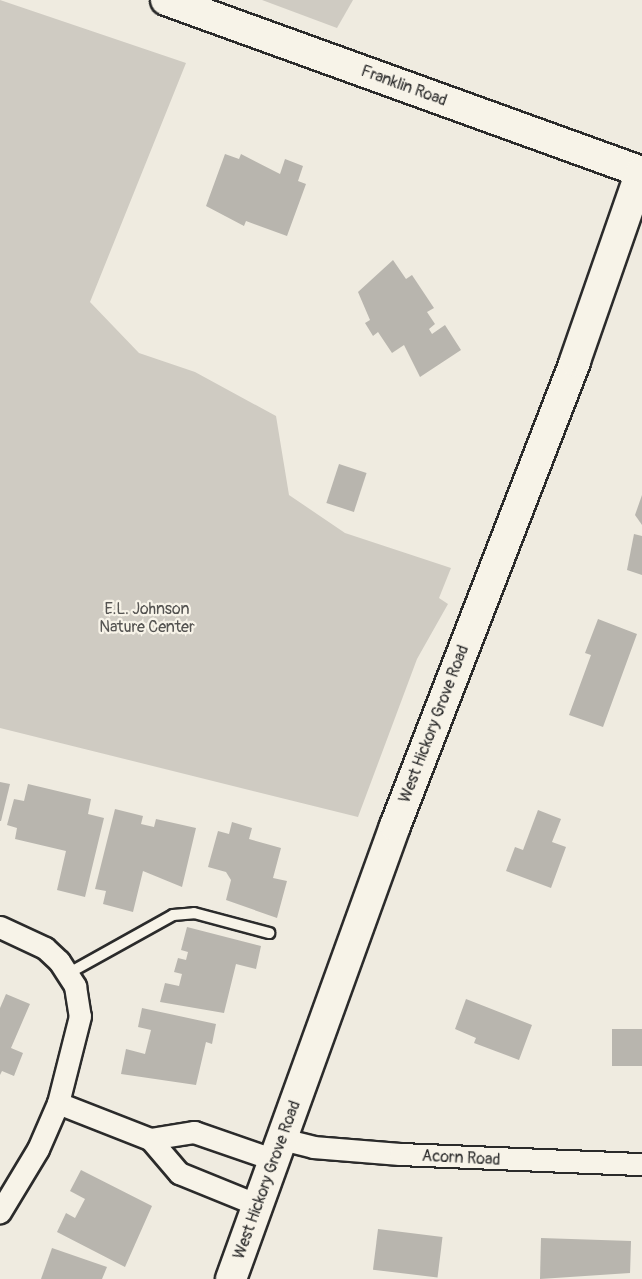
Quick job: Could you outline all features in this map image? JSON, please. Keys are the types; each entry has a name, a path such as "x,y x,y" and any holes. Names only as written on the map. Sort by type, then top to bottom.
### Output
{"street":[{"name":"Franklin Road","path":"166,0 642,171"},
{"name":"West Hickory Grove Road","path":"231,1279 395,826 575,361 642,171"},
{"path":"0,927 45,948 69,973 80,1016 58,1103 38,1149 0,1212"},
{"path":"58,1103 150,1139 179,1173 258,1204"},
{"name":"Acorn Road","path":"150,1139 194,1132 278,1150 313,1147 400,1154 642,1164"}],"lane":[{"path":"69,973 173,915 194,913 269,933"}],"green space":[{"name":"E.L. Johnson Nature Center","path":"0,0 186,63 90,302 139,353 195,372 276,416 289,495 345,533 451,568 439,598 448,604 417,659 358,817 0,728"},
{"path":"262,0 353,0 337,28"}],"building":[{"path":"225,154 239,159 241,154 280,174 285,159 303,166 298,181 306,184 287,236 246,221 244,226 206,206"},
{"path":"393,260 406,279 412,275 434,308 427,312 435,324 429,329 432,334 445,325 461,350 420,377 404,345 392,353 378,332 373,336 365,323 370,320 358,292"},
{"path":"339,464 367,473 354,512 326,503"},
{"path":"642,495 642,525 635,515"},
{"path":"634,534 642,536 642,575 627,570"},
{"path":"598,619 637,634 603,727 569,715 591,655 585,653"},
{"path":"0,782 10,784 1,821 0,821"},
{"path":"28,784 91,799 88,814 104,818 85,897 57,890 66,851 15,839 17,828 7,825 14,799 24,801"},
{"path":"115,809 143,816 141,824 154,827 156,819 196,828 182,887 143,871 133,912 103,904 106,891 95,889"},
{"path":"538,810 561,819 552,842 566,847 551,888 506,871 515,847 523,850"},
{"path":"232,822 252,828 249,839 281,848 273,878 287,881 277,918 226,900 231,880 226,872 208,867 218,831 229,834"},
{"path":"187,927 261,946 256,969 236,964 224,1013 160,1002 165,983 179,986 182,974 174,972 178,958 186,960 188,952 181,950"},
{"path":"6,994 30,1004 11,1048 23,1053 14,1076 2,1071 0,1075 0,1008"},
{"path":"466,999 532,1025 519,1060 474,1043 476,1038 455,1029"},
{"path":"142,1008 216,1024 212,1044 206,1042 196,1085 121,1074 126,1049 145,1054 151,1030 138,1027"},
{"path":"612,1029 642,1029 642,1066 612,1066"},
{"path":"81,1170 152,1206 125,1267 57,1232 66,1213 75,1218 85,1199 70,1191"},
{"path":"378,1229 443,1237 438,1278 373,1270"},
{"path":"541,1238 631,1241 630,1273 540,1279"},
{"path":"52,1248 107,1267 102,1279 41,1279"}]}
